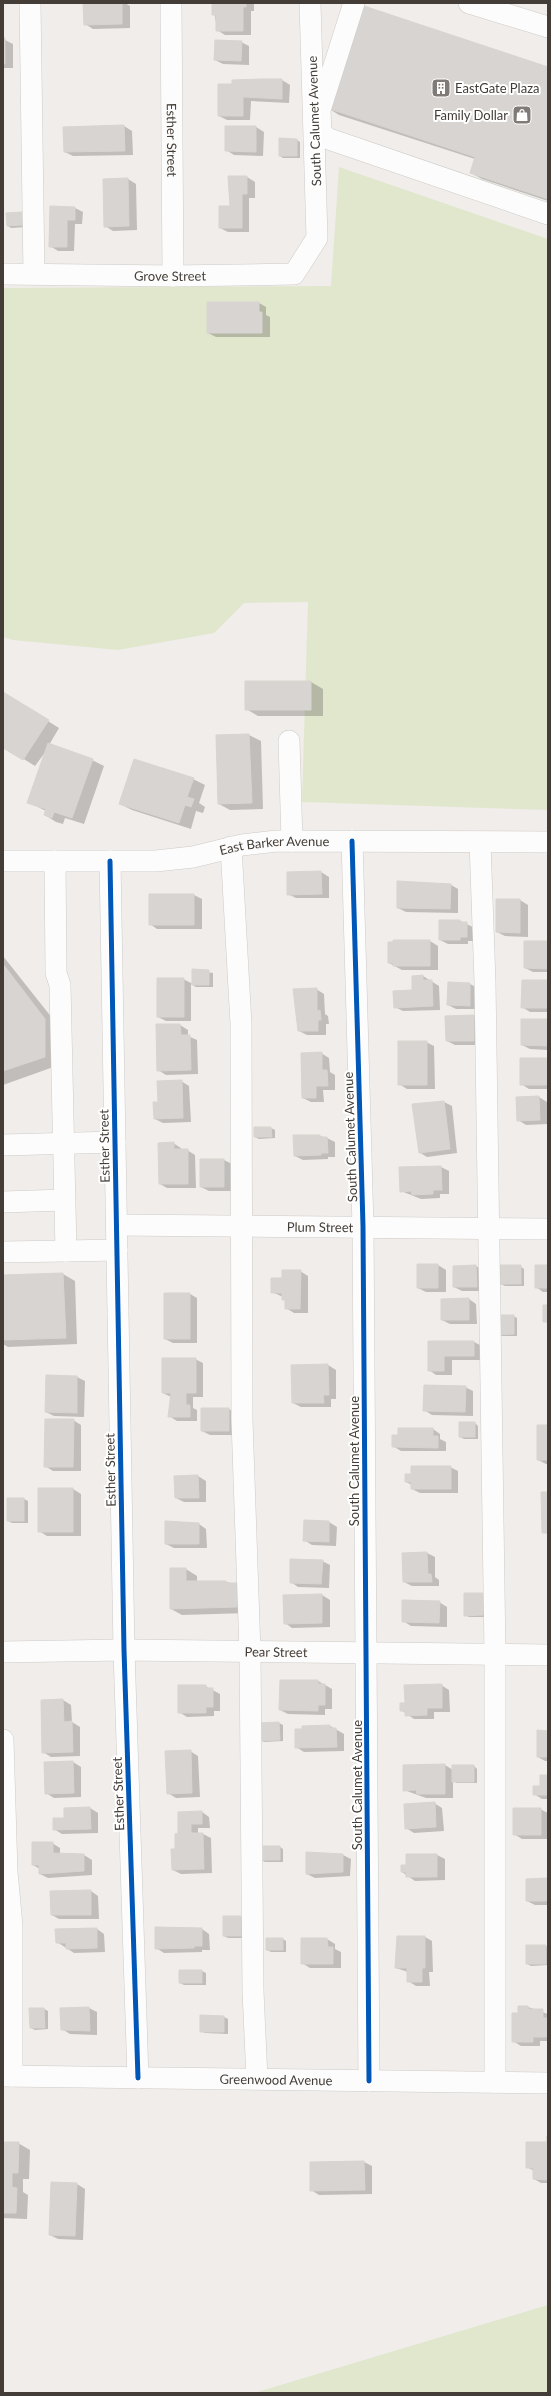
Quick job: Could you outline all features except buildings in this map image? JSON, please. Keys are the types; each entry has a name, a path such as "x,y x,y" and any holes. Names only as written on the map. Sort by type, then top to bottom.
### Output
{"street":[{"path":"30,3 34,274"},
{"name":"Esther Street","path":"171,3 173,276"},
{"name":"South Calumet Avenue","path":"310,3 318,238"},
{"path":"354,3 320,110 322,134 328,139 548,214"},
{"path":"475,4 526,11 548,27"},
{"name":"Grove Street","path":"3,274 173,276 294,274 318,238"},
{"path":"289,741 292,840"},
{"name":"East Barker Avenue","path":"3,861 156,861 193,857 231,847 292,840 548,842"},
{"name":"South Calumet Avenue","path":"352,841 364,1226 369,2081"},
{"path":"480,842 485,982 487,1228 495,1654 495,2082"},
{"path":"231,847 241,1024 243,1226 242,1420 250,1652 253,1991 257,2079"},
{"path":"55,861 56,973 60,985 66,1251"},
{"name":"Esther Street","path":"110,861 124,1650 138,2078"},
{"path":"3,1145 115,1142"},
{"path":"3,1202 64,1200"},
{"name":"Plum Street","path":"117,1225 364,1226 548,1229"},
{"path":"3,1252 117,1250"},
{"name":"Pear Street","path":"3,1652 124,1650 548,1655"},
{"path":"3,1740 7,1872 12,1926 7,2076"},
{"name":"Greenwood Avenue","path":"7,2076 548,2083"}],"green space":[{"path":"339,167 548,239 548,810 302,802 308,602 244,603 214,633 118,650 13,640 3,637 3,288 331,286"},
{"path":"548,2305 548,2393 254,2393"}],"cycle path":[{"path":"352,841 363,1226 369,2081"},
{"path":"110,861 124,1650 138,2078"}],"place":[{"name":"EastGate Plaza","path":"441,88"},
{"name":"Family Dollar","path":"522,115"}]}
